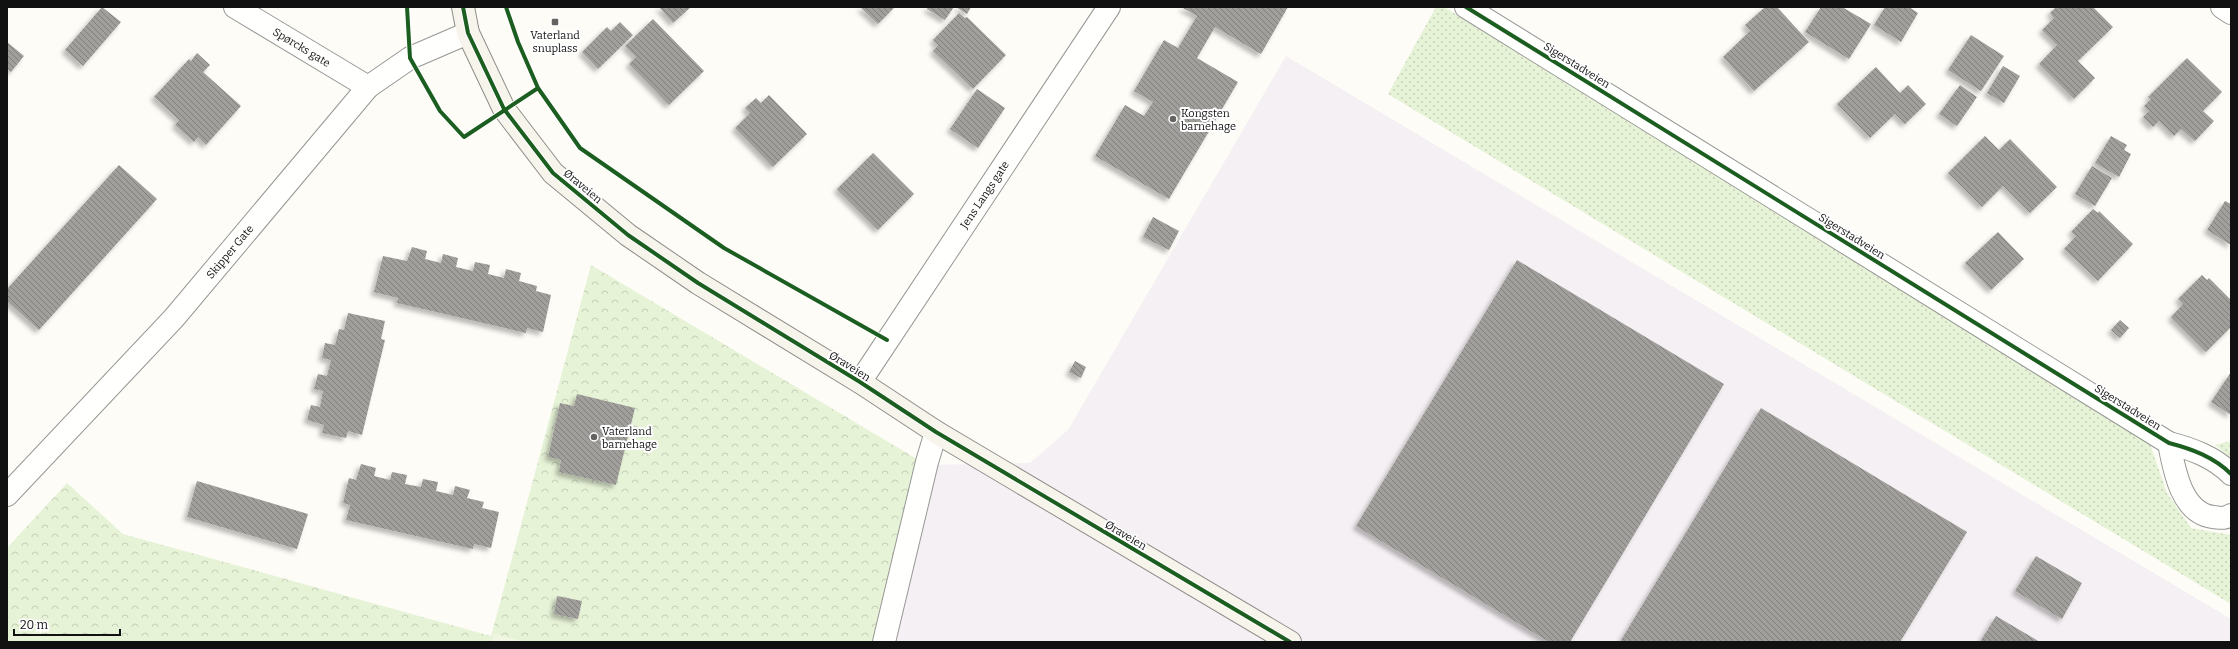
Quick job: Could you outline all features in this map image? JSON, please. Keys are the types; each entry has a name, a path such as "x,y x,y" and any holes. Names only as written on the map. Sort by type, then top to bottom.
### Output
{"street":[{"name":"Spørcks gate","path":"235,7 368,87"},
{"name":"Øraveien","path":"463,7 468,34 504,110 553,173 628,235 698,283 860,382 936,432 1290,642"},
{"name":"Jens Langs gate","path":"860,382 1109,7"},
{"name":"Sigerstadveien","path":"1466,7 2169,443 2206,456 2223,466 2231,474"},
{"path":"2222,7 2231,13"},
{"name":"Skipper Gate","path":"7,495 174,318 368,87 410,58 468,34"},
{"path":"884,642 927,462 936,432"},
{"name":"Sigerstadveien","path":"2169,443 2175,474 2186,499 2205,516 2225,518 2231,515"}],"shaded area":[{"path":"1286,56 2231,619 2231,642 885,642 927,465 1030,463 1068,430"}],"green space":[{"path":"1436,7 1444,7 2150,444 2167,493 2191,528 2231,535 2231,604 1388,94"},
{"path":"591,265 927,465 885,642 7,642 7,548 67,483 123,534 491,636"},
{"path":"2231,441 2231,458 2215,445"},
{"path":"494,634 527,642 492,642"}],"building":[{"path":"102,7 121,22 83,66 65,50"},
{"path":"659,7 691,7 673,23"},
{"path":"860,7 895,7 878,24"},
{"path":"928,7 954,7 945,20 927,9"},
{"path":"956,7 971,7 967,14"},
{"path":"1181,7 1288,7 1261,54 1215,27 1197,58 1238,82 1169,199 1095,156 1125,105 1144,116 1153,102 1134,91 1164,40 1178,48 1197,16"},
{"path":"1765,7 1777,7 1809,42 1754,91 1723,57 1750,31 1745,25"},
{"path":"1821,7 1842,7 1871,24 1849,59 1805,32"},
{"path":"1885,7 1909,7 1918,13 1901,42 1874,25"},
{"path":"2056,7 2093,7 2113,27 2078,61 2095,78 2074,99 2039,64 2057,45 2042,30 2054,18 2050,13"},
{"path":"959,13 965,18 967,17 1006,55 973,89 933,51 938,45 933,40"},
{"path":"653,19 704,71 669,105 629,64 636,57 625,46"},
{"path":"620,22 633,35 598,69 582,52 607,27 611,31"},
{"path":"1971,35 2004,56 1981,91 1948,70"},
{"path":"7,42 24,56 11,72 7,68"},
{"path":"197,53 210,65 203,72 241,106 206,145 198,137 194,142 175,125 179,120 154,97 189,59 191,61"},
{"path":"2187,58 2222,92 2203,111 2214,121 2195,141 2181,129 2174,136 2159,121 2153,127 2143,117 2149,111 2144,106 2151,99 2148,97"},
{"path":"2003,66 2020,76 2004,103 1987,93"},
{"path":"1876,67 1900,93 1908,85 1926,104 1905,124 1895,114 1870,138 1837,104"},
{"path":"1960,85 1977,97 1957,126 1939,114"},
{"path":"977,89 1005,108 978,148 950,129"},
{"path":"769,95 807,134 773,167 735,128 750,113 745,108 756,98 761,103"},
{"path":"1985,136 1999,150 2010,139 2057,187 2030,213 2003,186 1982,207 1948,173"},
{"path":"2111,136 2127,145 2124,150 2131,154 2119,177 2095,163"},
{"path":"873,153 914,194 878,230 837,189"},
{"path":"119,165 157,199 39,330 7,301 7,289"},
{"path":"2092,166 2112,178 2095,206 2075,194"},
{"path":"2225,201 2231,204 2231,245 2207,230"},
{"path":"2093,209 2098,213 2099,211 2133,244 2098,281 2064,249 2076,236 2071,232"},
{"path":"1153,217 1179,231 1169,250 1143,237"},
{"path":"1998,232 2024,259 1991,290 1965,263"},
{"path":"412,247 427,251 425,259 441,263 443,254 458,258 456,267 473,271 475,262 490,265 488,274 504,278 506,269 521,273 519,281 537,286 536,291 551,295 543,332 527,328 526,333 397,303 398,298 374,292 383,256 407,261"},
{"path":"1517,260 1724,384 1570,642 1549,642 1356,526"},
{"path":"2202,275 2207,280 2209,278 2231,300 2231,327 2206,352 2171,317 2183,304 2178,299"},
{"path":"348,313 385,321 381,339 385,340 362,435 348,431 346,438 322,433 324,425 307,420 311,405 320,407 323,391 314,389 318,374 327,376 331,360 322,358 325,343 335,345 339,329 344,330"},
{"path":"2120,320 2129,328 2120,338 2111,330"},
{"path":"1075,361 1086,367 1081,378 1069,372"},
{"path":"2231,372 2231,415 2211,402"},
{"path":"577,394 635,408 616,485 559,472 561,460 548,457 560,403 574,406"},
{"path":"1761,408 1967,532 1900,642 1620,642"},
{"path":"361,464 376,468 374,476 390,480 392,472 407,475 405,484 421,487 423,479 438,482 436,491 453,495 455,486 470,490 467,498 484,502 482,508 499,512 491,548 474,544 473,549 346,520 350,505 343,503 349,478 356,480"},
{"path":"197,481 308,514 297,549 187,517"},
{"path":"2036,556 2082,583 2062,619 2015,591"},
{"path":"557,596 582,601 578,619 554,614"},
{"path":"1996,616 2040,642 1980,642"}],"cycle path":[{"path":"407,7 410,58 440,111 464,137 538,88"},
{"path":"463,7 468,33 504,109 553,173 628,235 698,283 860,382 936,432 1290,642"},
{"path":"506,7 518,42 538,88 580,148 724,248 887,340"},
{"path":"1466,7 2169,443 2202,454 2210,458 2231,474"}],"place":[{"name":"Vaterland snuplass","path":"555,22"},
{"name":"Kongsten barnehage","path":"1173,119"},
{"name":"Vaterland barnehage","path":"594,437"}]}
